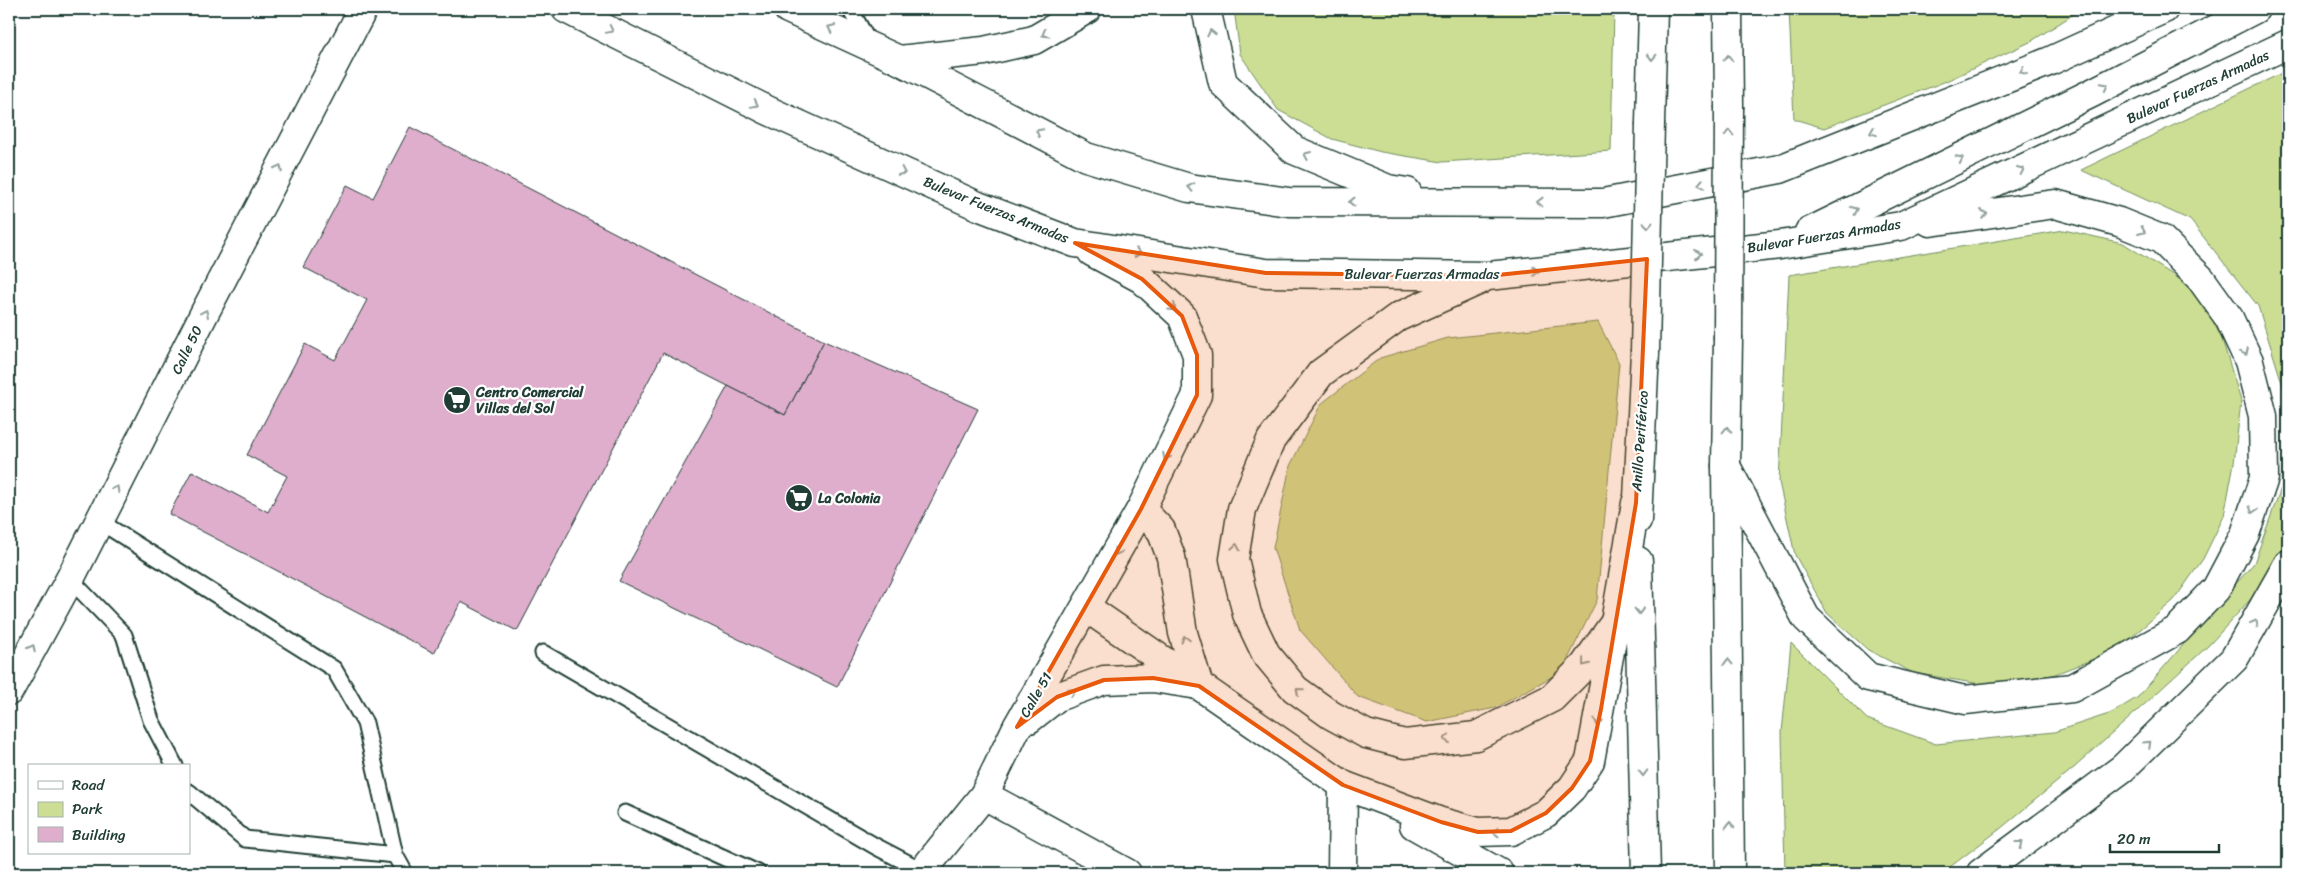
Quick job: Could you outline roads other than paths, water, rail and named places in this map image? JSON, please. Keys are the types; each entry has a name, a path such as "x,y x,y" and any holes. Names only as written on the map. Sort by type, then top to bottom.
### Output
{"main road":[{"name":"Calle 50","path":"9,691 70,579 363,9"},
{"name":"Bulevar Fuerzas Armadas","path":"566,9 767,110 978,206 1076,243 1266,273 1488,276 1780,246 1901,226 2288,44"},
{"path":"788,9 899,60 1086,157 1189,188 1289,202 1488,201 1603,203 1780,169 2048,62 2164,9"},
{"path":"899,60 984,51 1034,40 1087,9"},
{"path":"1206,9 1223,83 1294,150 1388,189 1488,201"},
{"name":"Anillo Periférico","path":"1646,873 1636,503 1646,352 1653,9"},
{"path":"1728,9 1726,466 1730,873"},
{"path":"2048,62 2117,9"},
{"path":"1780,246 1916,181 2255,9"},
{"path":"1726,466 1806,618 1868,677 1966,700 2072,688 2176,630 2216,589 2245,534 2264,478 2263,416 2249,361 2229,318 2201,279 2161,239 2119,222 2055,204 1901,226"},
{"name":"Calle 51","path":"922,872 984,795 1017,728 1087,608 1141,509 1197,395 1197,355 1182,316 1142,279 1076,243"},
{"path":"1488,276 1398,317 1321,372 1271,440 1242,509 1234,559 1247,614 1266,654 1295,689 1331,715 1366,734 1405,744 1476,736 1552,698 1584,666 1615,622"},
{"path":"1343,785 1441,822 1478,832 1511,831 1546,812 1572,788 1590,761 1636,503"},
{"path":"1141,509 1161,530 1171,557 1183,633 1199,686"},
{"path":"1981,873 2123,768 2234,659 2288,564"},
{"path":"1087,608 1343,785 1499,873"},
{"path":"1017,728 1057,697 1104,680 1153,678 1199,686"},
{"path":"1342,873 1343,785"},
{"path":"984,795 1126,873"}],"lane":[{"path":"850,9 871,47"},
{"path":"99,521 334,669 365,724 395,855 405,873"},
{"path":"70,579 124,635 151,720 174,764"},
{"path":"543,654 922,872"},
{"path":"190,793 245,839 395,855"},
{"path":"625,813 758,873"}],"place":[{"name":"Centro Comercial Villas del Sol","path":"457,400"},
{"name":"La Colonia","path":"799,498"}]}
